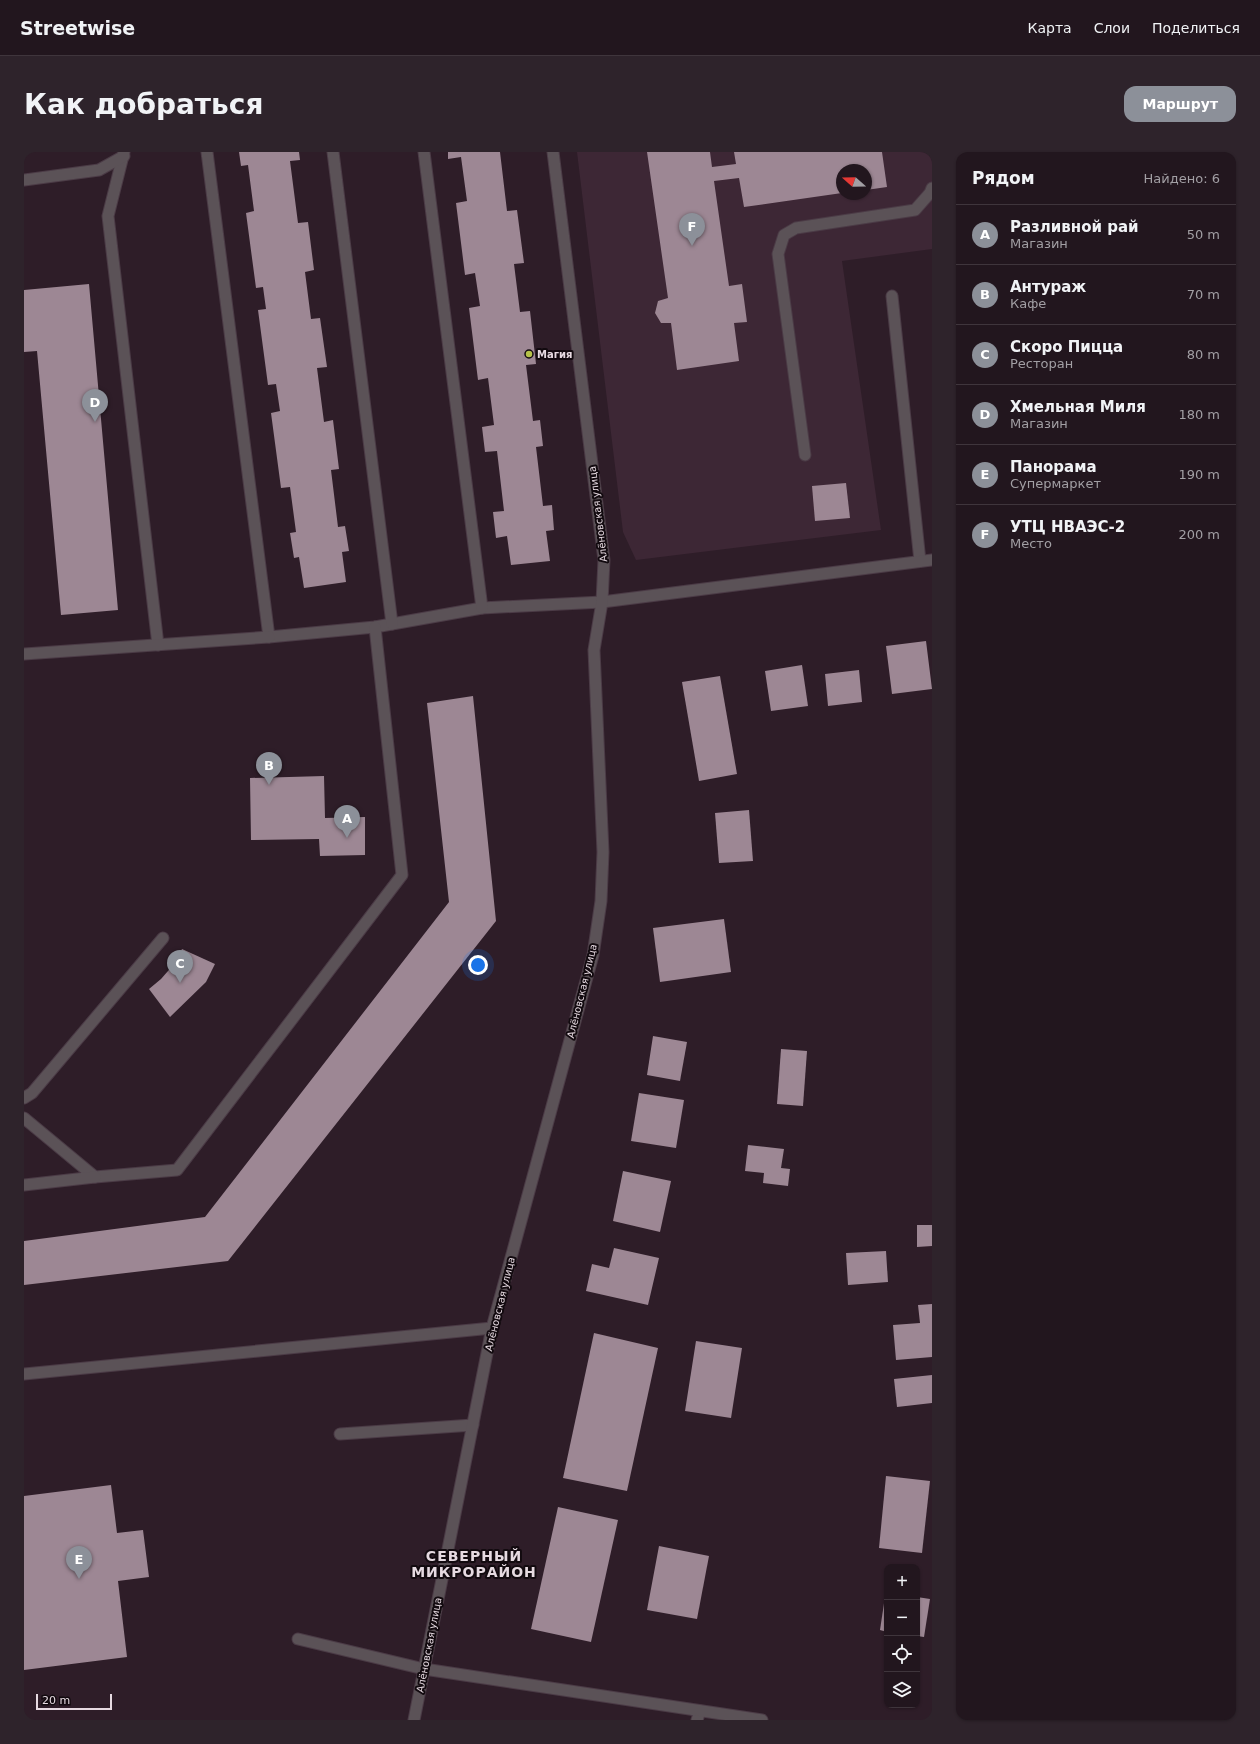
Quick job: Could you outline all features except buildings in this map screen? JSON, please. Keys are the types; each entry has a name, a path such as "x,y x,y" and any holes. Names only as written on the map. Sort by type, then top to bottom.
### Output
{"street":[{"path":"207,152 268,637"},
{"path":"333,152 392,624"},
{"path":"424,152 482,608"},
{"name":"Алёновская улица","path":"414,1720 492,1328 593,955 601,901 603,852 594,650 602,602 604,560 553,152"},
{"path":"124,154 108,216 158,644"},
{"path":"24,180 99,170 124,154"},
{"path":"805,455 778,254 784,235 796,228 915,210 930,193 932,188"},
{"path":"892,296 920,561"},
{"path":"24,654 268,637 375,627 482,608 602,602 932,560"},
{"path":"24,1185 177,1170 402,875 375,627"},
{"path":"24,1098 32,1093 163,938"},
{"path":"24,1118 95,1177"},
{"path":"24,1374 492,1328"},
{"path":"340,1434 473,1425"},
{"path":"298,1639 424,1669 698,1716 762,1720"}],"shaded area":[{"path":"577,152 932,152 932,249 842,261 881,530 636,560 623,532"}],"place":[{"name":"УТЦ НВАЭС-2","path":"692,246"},
{"name":"Магия","path":"529,354"},
{"name":"Хмельная Миля","path":"95,422"},
{"name":"Антураж","path":"269,785"},
{"name":"Разливной рай","path":"347,838"},
{"name":"Скоро Пицца","path":"180,983"},
{"name":"Панорама","path":"79,1579"}],"district":[{"name":"СЕВЕРНЫЙ МИКРОРАЙОН","path":"474,1564"}]}
